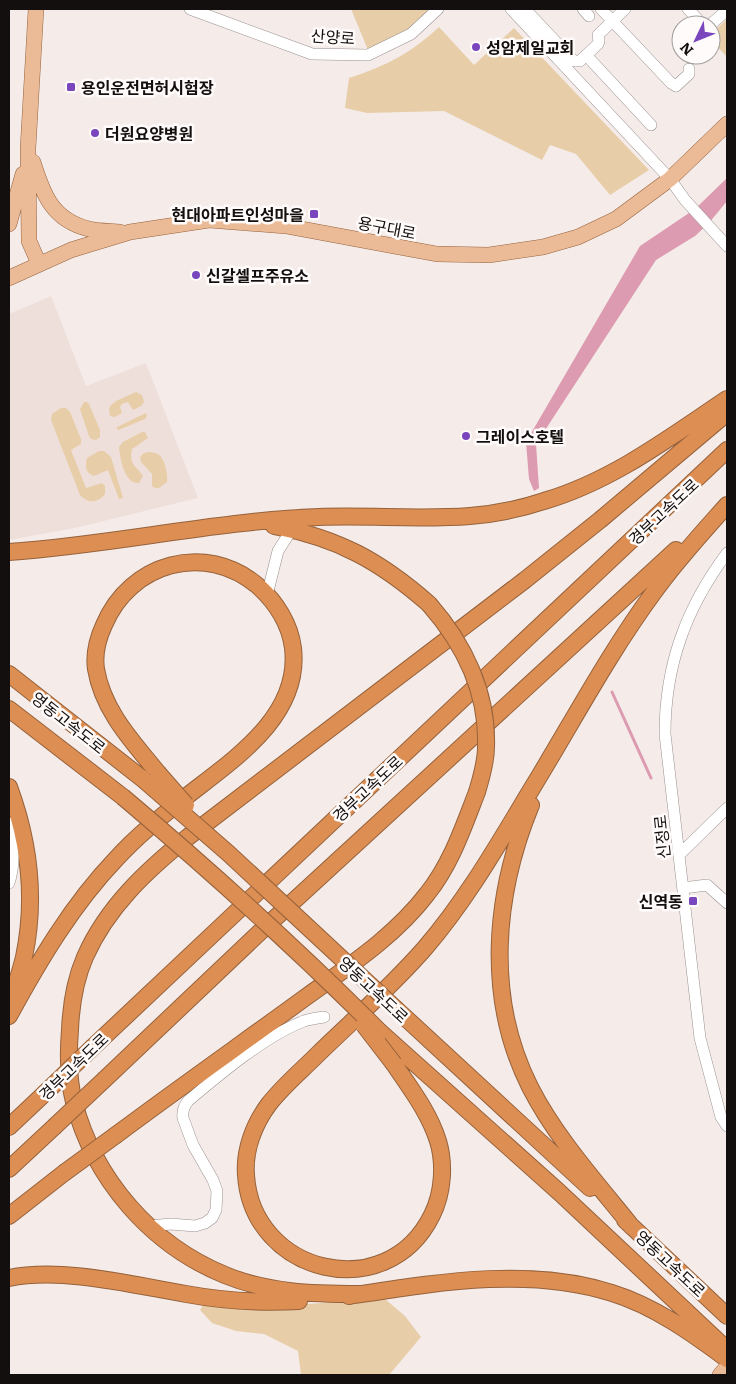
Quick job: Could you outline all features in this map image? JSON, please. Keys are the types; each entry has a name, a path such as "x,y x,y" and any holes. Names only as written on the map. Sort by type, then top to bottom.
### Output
{"highway":[{"path":"9,552 40,550 222,525 320,517 470,516 513,510 572,492 604,478 629,464 727,399"},
{"path":"359,1294 318,1294 284,1291 253,1285 224,1275 171,1245 118,1195 98,1162 83,1131 76,1109 70,1076 69,1043 72,1006 86,957 114,909 156,863 525,580 600,520 727,412"},
{"name":"경부고속도로","path":"9,1127 727,450"},
{"path":"333,985 394,1064 427,1115 439,1144 442,1173 437,1205 424,1229 396,1256 384,1263 356,1270 339,1270 306,1260 282,1246 264,1226 251,1200 246,1173 249,1145 259,1119 278,1094 411,964 451,916 480,875 595,682 653,593 727,504"},
{"name":"경부고속도로","path":"9,1169 275,918 727,504"},
{"path":"9,1216 64,1173 367,952 408,917 428,894 445,868 477,792 486,749 486,727 481,698 470,665 459,644 447,624 429,604 401,580 368,559 323,538 292,529 251,523 222,525"},
{"path":"9,1016 67,919 114,860 153,823 251,744 276,714 283,702 292,680 293,654 289,630 280,612 267,595 247,578 206,562 187,562 169,565 151,572 131,587 113,607 106,618 98,640 96,667 108,706 151,777"},
{"name":"영동고속도로","path":"9,674 151,777 228,854 727,1316"},
{"name":"영동고속도로","path":"9,709 123,797 213,875 333,985 380,1032 559,1192 727,1350"},
{"path":"565,734 519,833 510,868 500,930 499,963 503,1002 509,1034 530,1088 552,1125 632,1227"},
{"path":"9,787 24,834 30,898 24,958 9,1006"},
{"path":"9,1278 55,1275 86,1278 188,1295 255,1302 317,1300 482,1279 534,1279 568,1282 613,1293 640,1304 675,1324 727,1359"}],"main road":[{"path":"36,9 28,148 29,240 39,264"},
{"name":"용구대로","path":"9,278 70,250 130,232 209,220 286,226 437,254 489,255 543,247 578,237 616,219 670,179 727,124"},
{"path":"9,224 28,148"},
{"path":"28,148 42,191 55,212 69,222 89,229 130,232"},
{"path":"720,1375 727,1367"}],"street":[{"name":"산양로","path":"190,9 312,54 368,55 411,34 438,9"},
{"path":"511,9 670,179 687,203 727,246"},
{"path":"525,9 574,61 580,61 598,44 600,40 598,35 625,9"},
{"path":"601,9 671,83 676,86 689,74 689,69"},
{"path":"586,56 651,125"},
{"path":"267,595 278,551 292,529"},
{"name":"신정로","path":"727,553 709,578 692,608 669,680 665,708 665,734 700,1038 721,1117 727,1126"},
{"path":"680,854 727,808"},
{"path":"9,823 13,838 13,870 9,883"},
{"path":"683,888 707,885 727,903"},
{"path":"149,1226 171,1224 195,1226 205,1223 212,1218 216,1210 215,1186 193,1145 183,1118 182,1113 188,1101 255,1049 280,1033 305,1021 324,1017"}],"shaded area":[{"path":"351,9 433,9 407,31 368,50"},
{"path":"727,19 727,57 721,51 721,25"},
{"path":"439,27 474,65 514,28 649,170 610,195 576,154 550,145 542,160 444,111 367,113 345,108 349,78 375,69 397,58"},
{"path":"727,178 727,201 709,223 695,236 656,260 536,444 539,488 534,491 529,479 526,442 640,246 695,209"},
{"path":"51,296 86,386 146,363 198,498 75,528 9,540 9,314"},
{"path":"136,392 142,395 144,402 141,406 133,410 128,402 120,407 122,413 115,417 110,416 110,406 116,401"},
{"path":"84,402 89,404 100,430 100,437 96,440 91,439 89,436 80,409"},
{"path":"61,408 66,408 70,412 81,439 81,444 71,450 86,488 102,483 105,486 105,494 96,501 86,500 80,495 51,420 52,414"},
{"path":"146,413 145,419 117,430 117,427"},
{"path":"145,432 148,438 132,449 131,455 133,464 143,476 139,483 134,482 126,475 119,447 123,442"},
{"path":"99,451 104,451 111,457 123,498 119,499 108,470 94,476 87,471 87,458"},
{"path":"149,452 160,456 166,467 167,482 159,488 152,486 152,474 141,462 140,457 144,453"},
{"path":"385,1299 405,1316 421,1337 389,1375 301,1375 298,1351 264,1334 236,1331 212,1323 200,1310 205,1302 291,1305"}],"waterway":[{"path":"612,692 651,778"}],"place":[{"name":"성암제일교회","path":"476,47"},
{"name":"용인운전면허시험장","path":"71,87"},
{"name":"더원요양병원","path":"95,133"},
{"name":"현대아파트인성마을","path":"314,214"},
{"name":"신갈셀프주유소","path":"196,275"},
{"name":"그레이스호텔","path":"466,436"},
{"name":"신역동","path":"693,901"}]}
